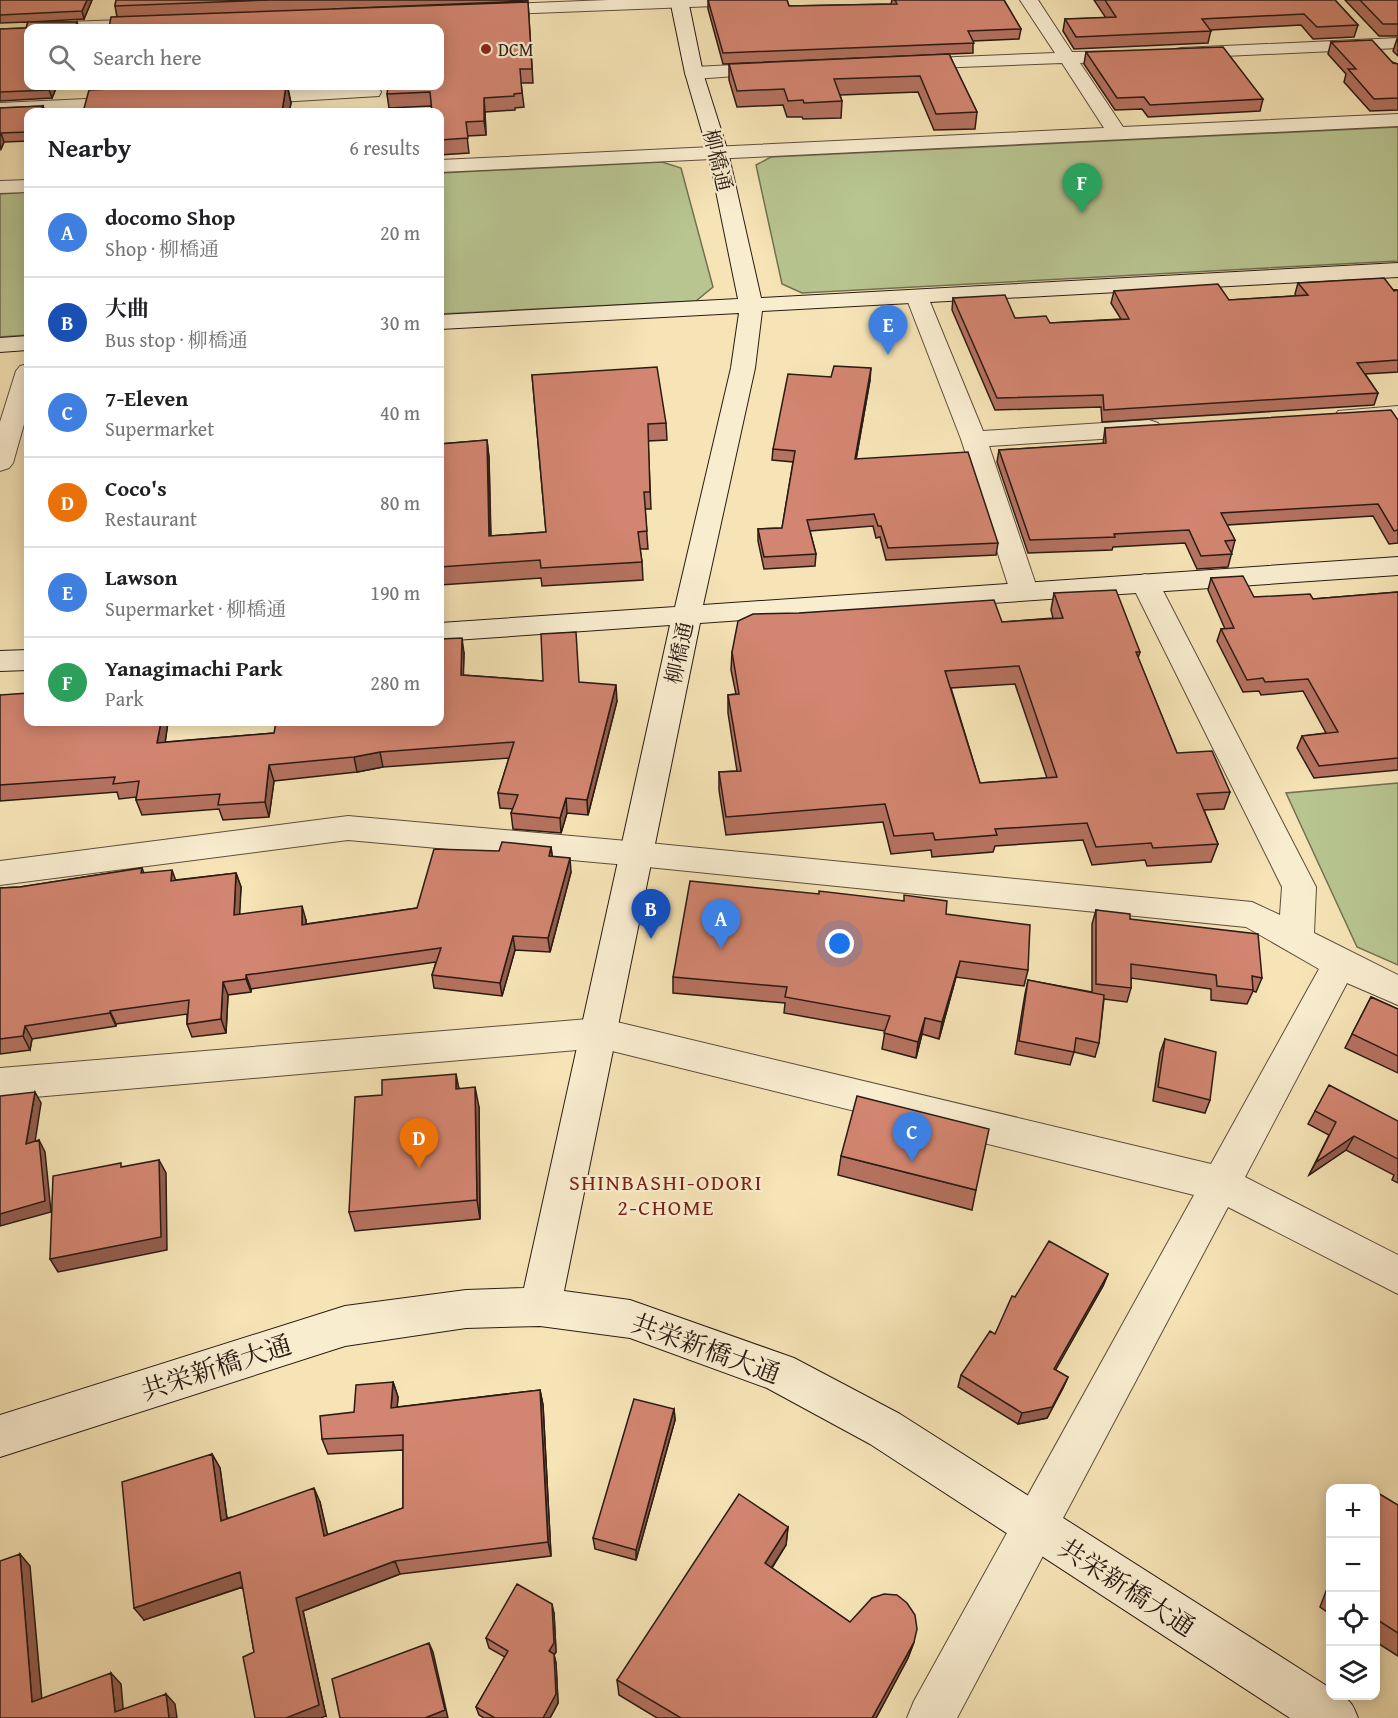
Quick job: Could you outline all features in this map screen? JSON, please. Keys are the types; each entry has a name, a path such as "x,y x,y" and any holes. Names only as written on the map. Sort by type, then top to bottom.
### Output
{"street":[{"path":"462,11 485,5 741,0"},
{"path":"1029,0 1117,134"},
{"name":"柳橋通","path":"540,1307 687,615 743,368 751,306 718,152 694,73 679,2"},
{"path":"106,24 111,9"},
{"path":"152,24 168,23"},
{"path":"1360,30 1390,62"},
{"path":"1169,53 1398,43"},
{"path":"892,65 1146,54"},
{"path":"694,73 794,69"},
{"path":"71,108 79,90"},
{"path":"222,99 357,90"},
{"path":"371,108 372,90"},
{"path":"83,108 153,102"},
{"path":"0,109 24,109"},
{"path":"444,166 1398,120"},
{"path":"0,188 24,186"},
{"path":"444,322 1398,270"},
{"path":"917,297 974,439 1024,591"},
{"path":"0,345 24,343"},
{"path":"0,463 24,384"},
{"path":"1327,417 1398,413"},
{"path":"974,439 1174,426"},
{"path":"444,632 1398,566"},
{"path":"1145,583 1299,887 1296,940"},
{"path":"0,661 24,660"},
{"path":"0,873 348,828 638,854 1252,915 1340,963 1398,991"},
{"path":"932,1718 1340,963"},
{"path":"0,1084 600,1033 1221,1184 1398,1275"},
{"name":"共栄新橋大通","path":"0,1436 345,1326 466,1309 540,1307 630,1319 779,1372 885,1429 1035,1528 1334,1718"}],"green space":[{"path":"1398,127 1398,261 802,293 782,284 756,165 771,157"},
{"path":"662,162 681,168 713,287 696,301 444,314 444,173"},
{"path":"24,192 24,335 0,337 0,194"},
{"path":"1398,783 1398,965 1357,947 1286,793"}],"building":[{"path":"0,0 87,0 82,11 0,15"},
{"path":"116,0 268,0 115,6"},
{"path":"708,0 787,0 789,6 897,4 895,0 1004,0 1021,29 968,31 974,43 723,53"},
{"path":"1105,0 1335,0 1358,25 1317,27 1304,14 1202,19 1211,31 1076,37 1065,19 1116,17"},
{"path":"1360,0 1398,0 1398,24 1383,24"},
{"path":"528,2 532,69 520,69 522,93 514,94 514,96 484,98 484,121 466,122 468,138 444,140 444,108 432,108 430,92 387,94 388,90 444,90 444,24 110,24 111,17"},
{"path":"28,22 77,22 76,24 27,24"},
{"path":"24,28 24,90 49,90 0,92 0,29"},
{"path":"1372,40 1393,63 1398,64 1398,98 1374,99 1348,69 1356,69 1331,42"},
{"path":"1223,47 1263,99 1150,105 1144,97 1117,98 1086,52"},
{"path":"949,54 977,112 936,114 920,76 834,79 842,101 804,103 803,100 788,101 784,89 737,91 729,64"},
{"path":"89,90 285,90 283,108 84,108"},
{"path":"43,106 42,108 24,108 24,132 1,133 0,136 0,108"},
{"path":"1384,278 1394,291 1398,290 1398,360 1357,363 1378,393 1104,410 1103,395 997,398 953,298 1005,295 1015,318 1046,316 1050,323 1129,319 1114,291 1218,284 1229,300 1308,295 1298,283"},
{"path":"834,366 871,368 855,459 968,452 998,543 888,548 881,526 878,526 874,514 807,520 816,554 764,557 758,529 782,528 795,451 773,449 788,374 831,377"},
{"path":"657,367 666,423 648,424 650,492 644,492 647,531 638,532 642,562 541,568 540,560 444,567 444,444 487,440 489,536 546,532 532,375"},
{"path":"1391,410 1398,420 1398,530 1394,531 1378,504 1221,513 1235,540 1225,541 1232,554 1201,556 1189,530 1114,534 1115,537 1030,540 999,450 1106,443 1105,428"},
{"path":"1243,576 1254,597 1310,594 1313,599 1398,592 1398,758 1319,766 1302,736 1338,732 1308,679 1265,682 1263,678 1247,680 1221,629 1234,628 1211,578"},
{"path":"1116,590 1140,652 1136,652 1177,753 1212,751 1230,792 1197,794 1218,844 1153,848 1151,843 1096,847 1087,823 995,829 997,835 935,840 933,833 894,836 885,804 726,817 719,772 741,771 728,695 739,694 732,652 738,621 753,614 994,600 1002,622 1063,618 1054,593","holes":["1019,666 1057,777 980,783 945,671"]},
{"path":"576,632 579,682 616,685 587,800 566,798 560,818 511,813 518,795 498,793 514,742 380,752 354,757 269,765 265,802 218,805 220,794 136,800 139,781 113,784 115,777 0,785 0,695 24,693 24,726 160,726 157,743 274,733 275,726 444,726 444,639 462,638 461,675 543,681 541,634"},
{"path":"502,842 551,847 549,856 570,858 548,938 513,936 500,983 432,975 441,948 246,975 246,979 223,982 221,1019 187,1024 189,1000 25,1026 23,1036 0,1039 0,888 142,868 141,873 172,870 171,881 236,873 234,915 302,906 302,925 417,908 434,849 499,851"},
{"path":"690,881 819,894 819,891 904,901 904,895 947,901 946,914 1030,925 1028,970 960,961 942,1022 925,1018 918,1042 884,1033 890,1016 785,997 787,987 673,977"},
{"path":"1096,910 1130,914 1130,919 1258,934 1262,978 1252,976 1253,990 1217,986 1216,975 1131,964 1131,988 1096,984"},
{"path":"1028,980 1104,995 1099,1043 1076,1038 1074,1052 1019,1041"},
{"path":"1371,997 1398,1009 1398,1056 1352,1034"},
{"path":"1165,1039 1216,1052 1210,1100 1158,1087"},
{"path":"456,1074 456,1089 475,1087 477,1200 349,1212 355,1097 382,1095 382,1080"},
{"path":"1329,1085 1398,1121 1398,1159 1354,1136 1316,1162 1336,1122 1315,1111"},
{"path":"35,1092 26,1144 39,1140 45,1201 0,1214 0,1096"},
{"path":"857,1096 989,1129 976,1190 841,1156"},
{"path":"159,1160 161,1237 50,1259 53,1176 121,1163 121,1167"},
{"path":"1049,1241 1108,1274 1054,1369 1068,1377 1052,1407 1022,1413 961,1375 990,1331 995,1334 1012,1296 1015,1297"},
{"path":"393,1382 391,1408 540,1390 548,1542 395,1561 296,1598 319,1705 286,1718 255,1718 243,1657 254,1652 240,1572 134,1608 122,1482 212,1454 221,1521 314,1488 324,1536 403,1508 403,1435 322,1439 320,1416 354,1412 356,1385"},
{"path":"634,1399 674,1409 636,1550 593,1538"},
{"path":"739,1494 788,1527 765,1563 850,1622 872,1598 884,1594 897,1595 907,1603 915,1615 917,1629 914,1642 872,1718 681,1718 617,1680"},
{"path":"1380,1494 1398,1505 1398,1633 1380,1622"},
{"path":"20,1554 32,1702 111,1673 115,1712 166,1694 169,1718 0,1718 0,1561"},
{"path":"517,1584 552,1604 554,1643 549,1651 554,1654 556,1694 543,1718 495,1718 476,1707 508,1651 486,1638"},
{"path":"429,1643 445,1710 425,1718 340,1718 332,1679"}],"place":[{"name":"DCM","path":"486,49"},
{"name":"Yanagimachi Park","path":"1082,213"},
{"name":"Lawson","path":"888,355"},
{"name":"大曲","path":"651,939"},
{"name":"docomo Shop","path":"721,949"},
{"name":"7-Eleven","path":"912,1162"},
{"name":"Coco's","path":"419,1168"}],"district":[{"name":"SHINBASHI-ODORI 2-CHOME","path":"666,1194"}]}
